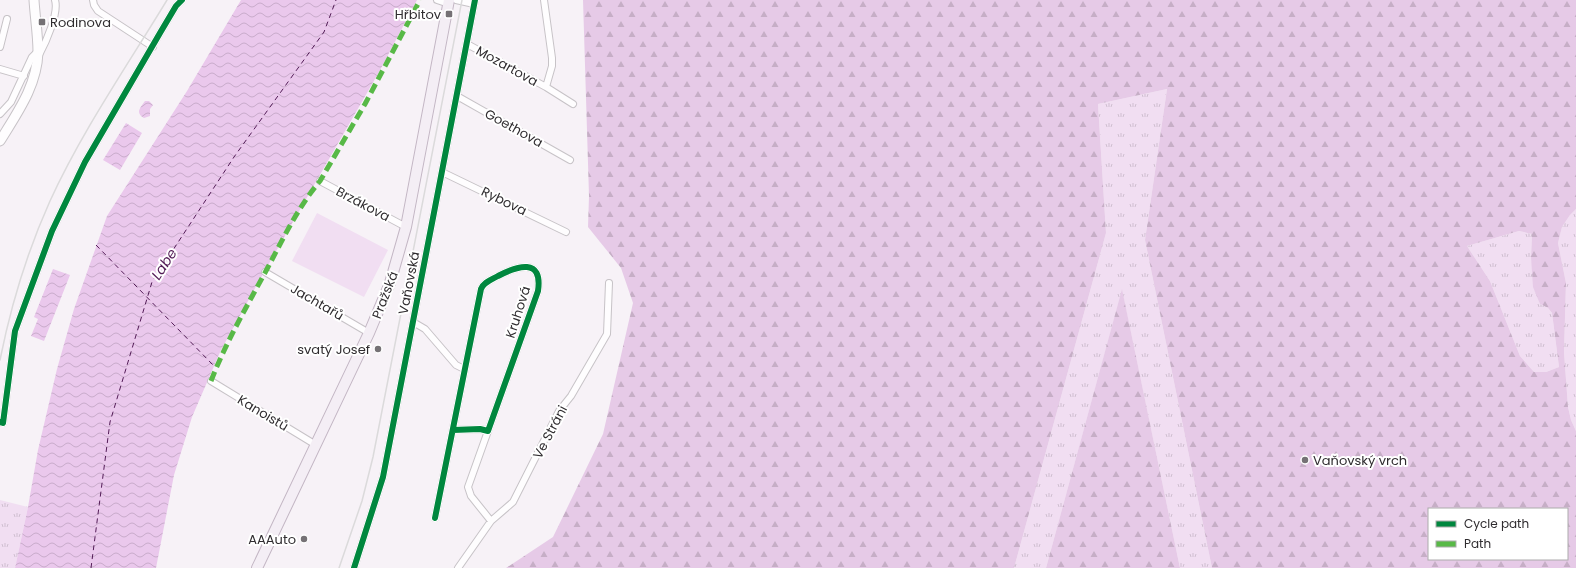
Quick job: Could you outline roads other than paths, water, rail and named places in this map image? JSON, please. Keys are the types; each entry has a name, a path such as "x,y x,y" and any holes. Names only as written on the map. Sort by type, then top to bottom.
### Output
{"main road":[{"path":"0,141 32,85 38,54 34,0"},
{"name":"Pražská","path":"257,568 369,333 390,283 406,226 451,1"}],"street":[{"path":"0,114 11,102 32,57 38,54 46,42 55,13 55,0"},
{"path":"93,0 94,5 102,13 153,47"},
{"path":"2,422 15,331 52,231 85,162 172,13 182,0"},
{"path":"437,0 475,2"},
{"name":"Mozartova","path":"544,0 552,58 552,66 546,87"},
{"name":"Vaňovská","path":"354,568 383,477 475,2"},
{"path":"0,47 7,19"},
{"name":"Mozartova","path":"467,44 546,87 573,104"},
{"path":"0,69 24,76"},
{"name":"Goethova","path":"457,96 570,160"},
{"name":"Rybova","path":"442,172 566,232"},
{"name":"Brzákova","path":"320,181 406,226"},
{"name":"Kruhová","path":"435,518 478,295 482,285 516,267 527,266 533,269 538,277 538,291 468,487 471,496 491,521"},
{"name":"Jachtařů","path":"265,272 369,333"},
{"name":"Ve Stráni","path":"458,568 491,521 513,502 559,411 570,396 607,334 609,283"},
{"path":"413,322 425,329 456,365 464,369"},
{"name":"Kanoistů","path":"211,381 316,445"},
{"path":"453,430 480,429 488,431"}],"water":[{"name":"Labe","path":"241,0 417,0 379,72 221,350 192,417 174,475 156,568 15,568 38,450 57,369 74,309 107,216 187,91"},
{"path":"145,101 149,101 153,105 150,109 150,116 144,118 141,116 139,110"},
{"path":"126,123 142,133 120,170 103,160"},
{"path":"53,269 70,275 44,341 31,336 38,319 34,317"}],"railway":[{"path":"0,360 20,279 50,201 76,149 167,0"},
{"path":"339,568 362,501 373,457 462,0"}],"place":[{"name":"Hřbitov","path":"449,14"},
{"name":"Rodinova","path":"42,22"},
{"name":"svatý Josef","path":"378,349"},
{"name":"Vaňovský vrch","path":"1305,460"},
{"name":"AAAuto","path":"304,539"}]}
